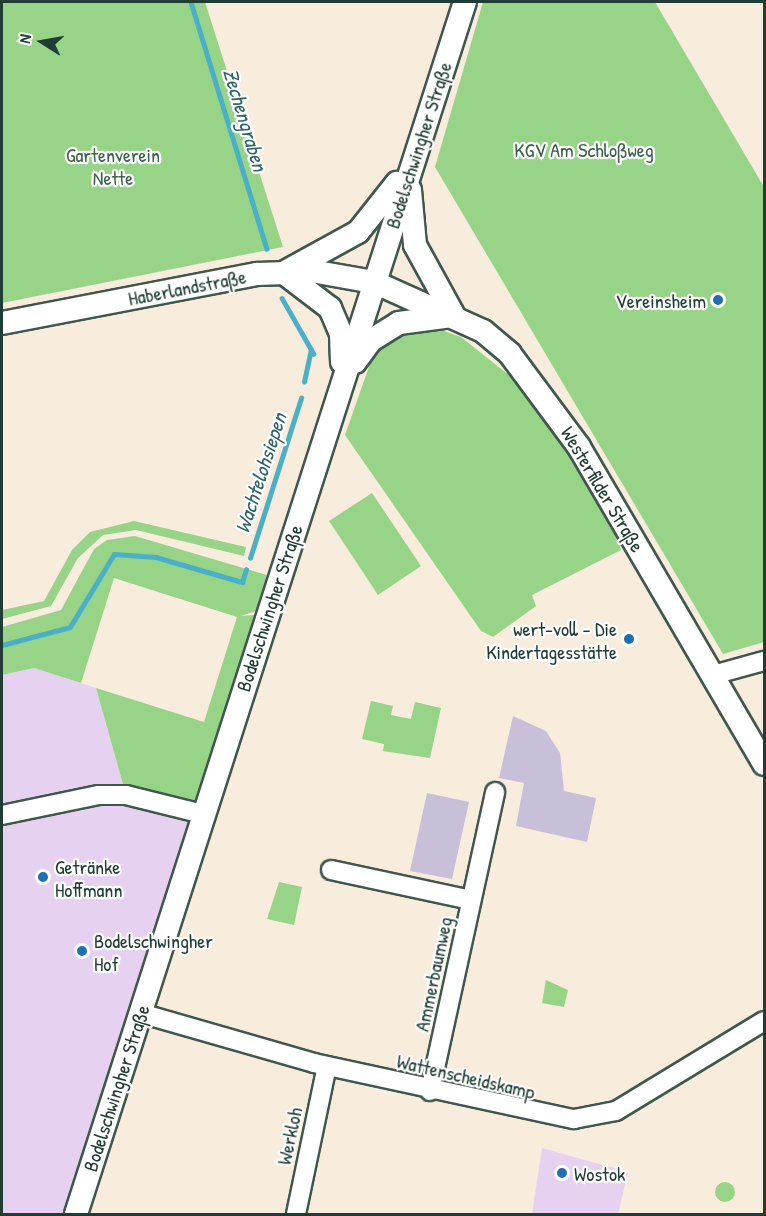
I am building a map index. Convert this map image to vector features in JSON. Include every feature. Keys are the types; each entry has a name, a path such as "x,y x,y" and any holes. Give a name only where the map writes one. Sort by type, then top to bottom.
{"street":[{"name":"Bodelschwingher Straße","path":"76,1215 411,162 465,2"},
{"path":"342,382 341,334 330,308 284,273 358,232 411,162"},
{"path":"342,382 383,330 409,320 454,316 415,245 408,216 411,162"},
{"name":"Haberlandstraße","path":"2,323 284,273 374,282"},
{"name":"Westerfilder Straße","path":"374,282 454,316 510,354 553,408 765,764"},
{"path":"713,675 765,661"},
{"name":"Ammerbaumweg","path":"430,1091 495,792"},
{"path":"2,815 99,795 126,795 203,814"},
{"name":"Ammerbaumweg","path":"331,870 471,900"},
{"name":"Wattenscheidskamp","path":"140,1012 327,1066 547,1117 596,1117 616,1111 765,1021"},
{"name":"Werkloh","path":"296,1215 327,1066"}],"shaded area":[{"path":"34,668 96,688 126,795 203,814 76,1214 2,1214 2,675"},
{"path":"513,716 546,731 560,753 564,791 596,798 587,842 516,826 524,783 499,778"},
{"path":"427,793 469,802 452,879 410,871"},
{"path":"542,1148 628,1172 618,1214 532,1214"}],"green space":[{"name":"Gartenverein Nette","path":"2,2 205,2 283,247 2,303"},
{"name":"KGV Am Schloßweg","path":"483,2 655,2 764,187 764,642 723,654 435,167"},
{"path":"427,325 461,337 515,380 552,427 616,531 621,550 532,595 536,606 493,637 481,631 345,435 371,361 392,336"},
{"path":"372,493 421,566 378,595 329,521"},
{"path":"134,521 246,547 244,556 136,530 103,535 78,558 51,606 2,619 2,610 44,601 72,550 90,532"},
{"path":"135,536 267,575 256,611 241,616 266,614 203,813 126,795 96,688 204,722 237,617 114,578 81,683 34,668 2,675 2,627 61,610 94,549 107,540"},
{"path":"371,701 393,706 391,715 411,719 415,702 441,708 430,758 383,751 384,744 362,739"},
{"path":"279,882 302,887 294,925 267,919"},
{"path":"546,980 568,990 564,1007 542,1003"},
{"path":"721,1182 729,1182 735,1188 735,1196 729,1202 721,1202 715,1196 715,1188"}],"waterway":[{"name":"Zechengraben","path":"191,2 267,249"},
{"name":"Wachtelohsiepen","path":"282,298 314,354"},
{"name":"Wachtelohsiepen","path":"304,382 311,350"},
{"name":"Wachtelohsiepen","path":"250,558 301,398"},
{"name":"Wachtelohsiepen","path":"2,645 70,627 114,554 156,557 242,582 246,570"}],"place":[{"name":"Vereinsheim","path":"718,300"},
{"name":"wert-voll - Die Kindertagesstätte","path":"629,639"},
{"name":"Getränke Hoffmann","path":"43,877"},
{"name":"Bodelschwingher Hof","path":"82,951"},
{"name":"Wostok","path":"562,1173"}]}
